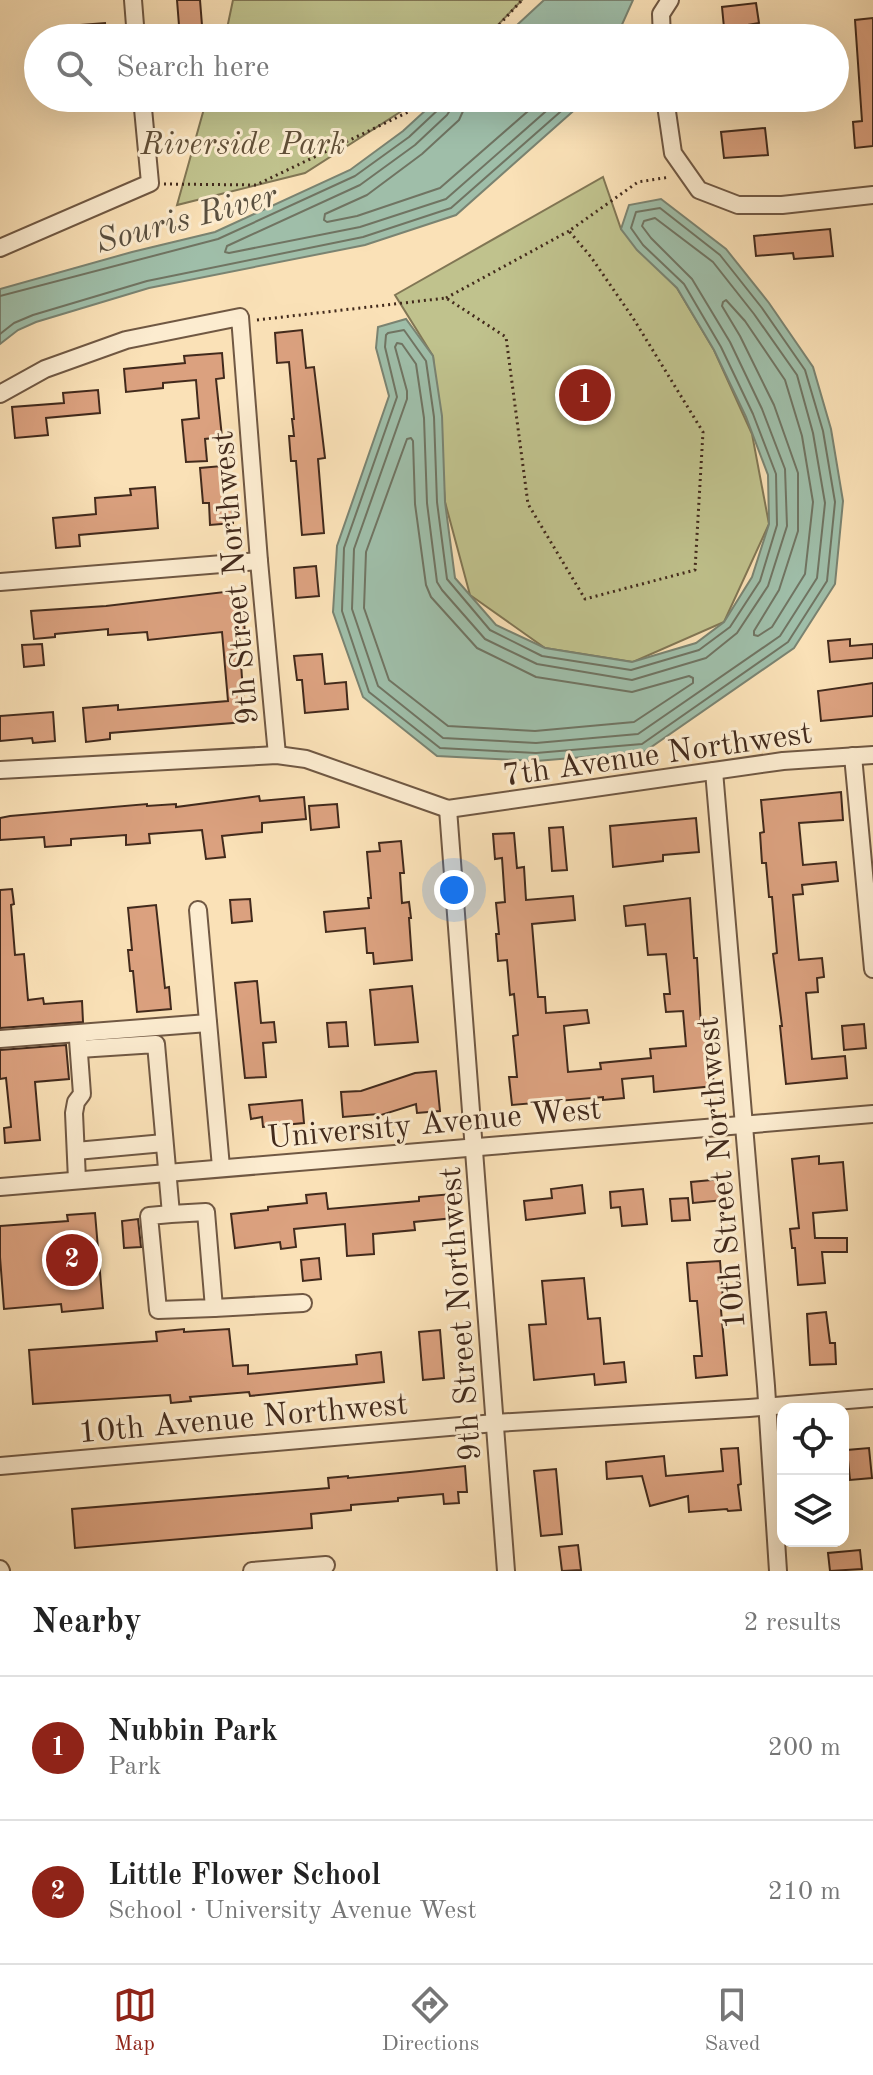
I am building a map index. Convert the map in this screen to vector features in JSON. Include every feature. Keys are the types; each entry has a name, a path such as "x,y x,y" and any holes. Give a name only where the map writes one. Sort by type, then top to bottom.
{"street":[{"path":"133,0 135,24"},
{"path":"661,24 661,14 670,0"},
{"path":"0,248 150,183 143,112"},
{"path":"667,112 673,153 699,190 738,205 782,205 873,195"},
{"path":"0,394 45,369 126,340 248,319"},
{"name":"9th Street Northwest","path":"248,319 259,561 277,755 306,759 448,809 506,1571"},
{"path":"0,582 259,561"},
{"path":"0,770 277,755"},
{"name":"7th Avenue Northwest","path":"448,809 783,761 873,755"},
{"path":"853,756 873,969"},
{"name":"10th Street Northwest","path":"714,771 778,1571"},
{"path":"198,910 221,1167"},
{"path":"79,1041 208,1023"},
{"path":"0,1039 156,1044 171,1214"},
{"path":"77,1180 74,1113 76,1102 82,1094 79,1041"},
{"name":"University Avenue West","path":"0,1187 873,1114"},
{"path":"76,1151 164,1143"},
{"path":"121,1147 123,1176"},
{"path":"214,1308 206,1212 149,1216 158,1310 214,1308 303,1303"},
{"name":"10th Avenue Northwest","path":"0,1466 495,1423 873,1398"},
{"path":"252,1571 326,1565"}],"path":[{"path":"500,24 522,0"},
{"path":"150,183 256,185 408,112"},
{"path":"248,319 446,298 569,231 638,182 688,175"},
{"path":"446,298 506,337 528,504 585,599 695,570 703,432 633,318 569,231"}],"green space":[{"name":"Riverside Park","path":"233,0 522,0 499,24 228,24"},
{"name":"Riverside Park","path":"203,112 400,112 305,173 177,205"},
{"path":"603,177 621,229 677,288 714,350 752,434 769,524 724,622 633,662 545,648 470,595 445,502 433,356 395,295"}],"water":[{"path":"544,0 633,0 622,24 518,24"},
{"path":"424,112 572,112 456,215 365,245 149,288 36,322 18,330 0,344 0,289 215,232 350,170"},
{"path":"661,199 726,249 769,303 813,367 831,429 843,501 835,584 794,648 644,752 536,761 437,756 363,697 333,612 337,546 389,396 376,348 378,327 406,319 433,356 442,416 445,502 455,578 496,625 545,648 632,662 696,643 724,622 752,577 769,524 768,475 746,417 714,350 677,288 637,250 621,229 629,205"}],"building":[{"path":"177,0 200,0 202,24 179,24"},
{"path":"756,3 759,23 724,24 722,7"},
{"path":"873,18 873,146 855,148 853,122 862,121 855,20"},
{"path":"765,128 768,155 724,158 721,132"},
{"path":"830,229 833,256 794,259 793,253 756,256 754,236"},
{"path":"302,330 306,368 314,367 325,458 318,459 324,533 302,535 296,461 291,461 289,436 294,436 294,419 289,362 277,363 275,333"},
{"path":"222,353 224,378 216,379 222,437 205,439 207,461 186,462 182,420 199,418 196,380 163,383 163,388 126,392 124,369 185,363 184,356"},
{"path":"98,390 100,413 46,418 48,435 15,438 12,407 64,403 63,393"},
{"path":"222,466 225,498 231,497 233,523 210,525 209,503 203,503 200,468"},
{"path":"155,487 158,528 79,535 80,546 56,548 53,518 96,514 95,498 131,495 130,489"},
{"path":"316,566 319,596 296,598 294,568"},
{"path":"241,590 245,633 239,634 245,722 110,733 110,739 86,742 83,708 118,705 118,710 228,701 222,632 148,640 147,632 108,635 108,629 34,639 31,611 106,606"},
{"path":"850,639 850,646 873,644 873,658 830,662 828,641"},
{"path":"42,644 44,665 24,667 22,645"},
{"path":"322,654 325,684 346,682 348,709 305,713 302,680 297,680 294,656"},
{"path":"873,683 873,716 821,721 818,691"},
{"path":"53,712 55,741 33,743 32,738 0,741 0,716"},
{"path":"841,792 843,820 799,823 803,865 836,862 838,881 802,885 803,894 793,895 799,960 822,958 824,977 817,978 818,992 806,993 812,1059 845,1056 847,1078 786,1084 773,954 777,953 772,897 769,897 766,863 762,863 760,833 764,832 761,800"},
{"path":"259,796 260,801 304,797 306,819 262,823 262,832 222,836 225,857 206,859 202,830 149,834 150,843 126,845 126,835 71,839 71,845 45,847 44,837 0,840 0,818 10,816 147,804 176,804 176,807"},
{"path":"337,804 339,827 311,830 309,806"},
{"path":"696,818 699,852 663,855 663,861 613,867 610,826"},
{"path":"563,827 567,870 552,871 549,828"},
{"path":"514,833 517,868 524,867 526,900 573,896 575,920 532,924 538,997 545,997 546,1013 587,1010 589,1023 564,1026 568,1072 601,1069 600,1063 651,1058 650,1049 686,1046 683,1011 666,1012 664,994 670,994 666,954 648,955 645,924 626,926 624,906 690,898 701,1026 704,1026 706,1044 710,1044 714,1086 654,1092 653,1076 622,1079 624,1098 512,1105 509,1077 517,1077 513,1036 518,1035 507,960 498,961 496,903 505,902 502,858 495,859 493,834"},
{"path":"401,841 404,873 400,873 402,903 409,902 412,960 374,964 373,953 367,953 365,928 326,932 324,912 369,908 367,852 380,851 379,843"},
{"path":"12,889 15,955 24,954 28,1000 43,998 44,1004 82,1001 83,1022 0,1028 0,890"},
{"path":"250,899 252,921 232,923 230,900"},
{"path":"156,905 165,988 169,987 171,1009 137,1012 128,950 132,950 128,908"},
{"path":"257,981 261,1023 274,1022 276,1042 263,1043 266,1077 245,1078 235,983"},
{"path":"412,986 418,1042 375,1045 370,990"},
{"path":"346,1022 348,1046 329,1047 327,1023"},
{"path":"864,1024 866,1048 844,1050 842,1026"},
{"path":"66,1045 69,1079 35,1082 40,1140 5,1143 4,1128 11,1127 6,1078 0,1079 0,1050"},
{"path":"436,1071 440,1111 417,1113 416,1104 378,1116 343,1117 341,1092 361,1091 415,1073"},
{"path":"302,1100 304,1123 263,1127 262,1117 251,1119 249,1105"},
{"path":"819,1156 819,1164 843,1162 847,1210 813,1213 815,1238 847,1238 847,1252 822,1252 825,1283 798,1285 790,1229 799,1228 792,1159"},
{"path":"722,1179 724,1200 693,1203 691,1182"},
{"path":"582,1185 585,1213 526,1220 524,1201 552,1198 551,1189"},
{"path":"643,1189 647,1224 622,1226 620,1207 611,1208 610,1192"},
{"path":"326,1193 328,1209 419,1201 419,1197 452,1194 454,1218 414,1222 415,1230 373,1234 374,1254 347,1256 345,1224 294,1229 296,1247 281,1249 280,1242 235,1248 231,1214 307,1203 306,1195"},
{"path":"688,1198 690,1220 672,1221 670,1199"},
{"path":"95,1213 103,1308 62,1312 61,1304 4,1309 0,1226 68,1221 67,1215"},
{"path":"138,1219 141,1247 124,1248 122,1221"},
{"path":"319,1258 321,1279 303,1281 301,1260"},
{"path":"720,1261 727,1375 696,1378 694,1356 702,1356 697,1301 690,1301 687,1263"},
{"path":"584,1278 588,1319 600,1318 604,1364 624,1362 626,1382 595,1385 594,1374 534,1380 529,1325 546,1324 542,1281"},
{"path":"826,1312 830,1343 835,1343 836,1364 810,1365 807,1314"},
{"path":"184,1329 184,1332 229,1329 233,1366 248,1365 248,1374 357,1364 356,1355 381,1352 384,1382 250,1396 249,1392 190,1397 191,1401 171,1403 170,1395 33,1404 29,1350 157,1341 156,1332"},
{"path":"440,1330 444,1378 423,1380 419,1332"},
{"path":"738,1448 741,1510 689,1512 688,1496 650,1506 642,1476 607,1479 606,1462 664,1456 666,1476 723,1471 721,1449"},
{"path":"869,1448 872,1478 850,1480 849,1450"},
{"path":"465,1466 467,1492 458,1492 459,1503 444,1504 443,1494 398,1498 398,1501 351,1505 351,1510 311,1514 312,1528 75,1548 72,1509 329,1488 328,1478"},
{"path":"556,1469 562,1534 541,1536 534,1471"},
{"path":"578,1545 581,1570 562,1571 559,1547"},
{"path":"860,1550 862,1569 830,1571 828,1553"}],"place":[{"name":"Nubbin Park","path":"585,395"},
{"name":"Little Flower School","path":"72,1260"}],"water label":[{"name":"Souris River","path":"186,217"}]}
